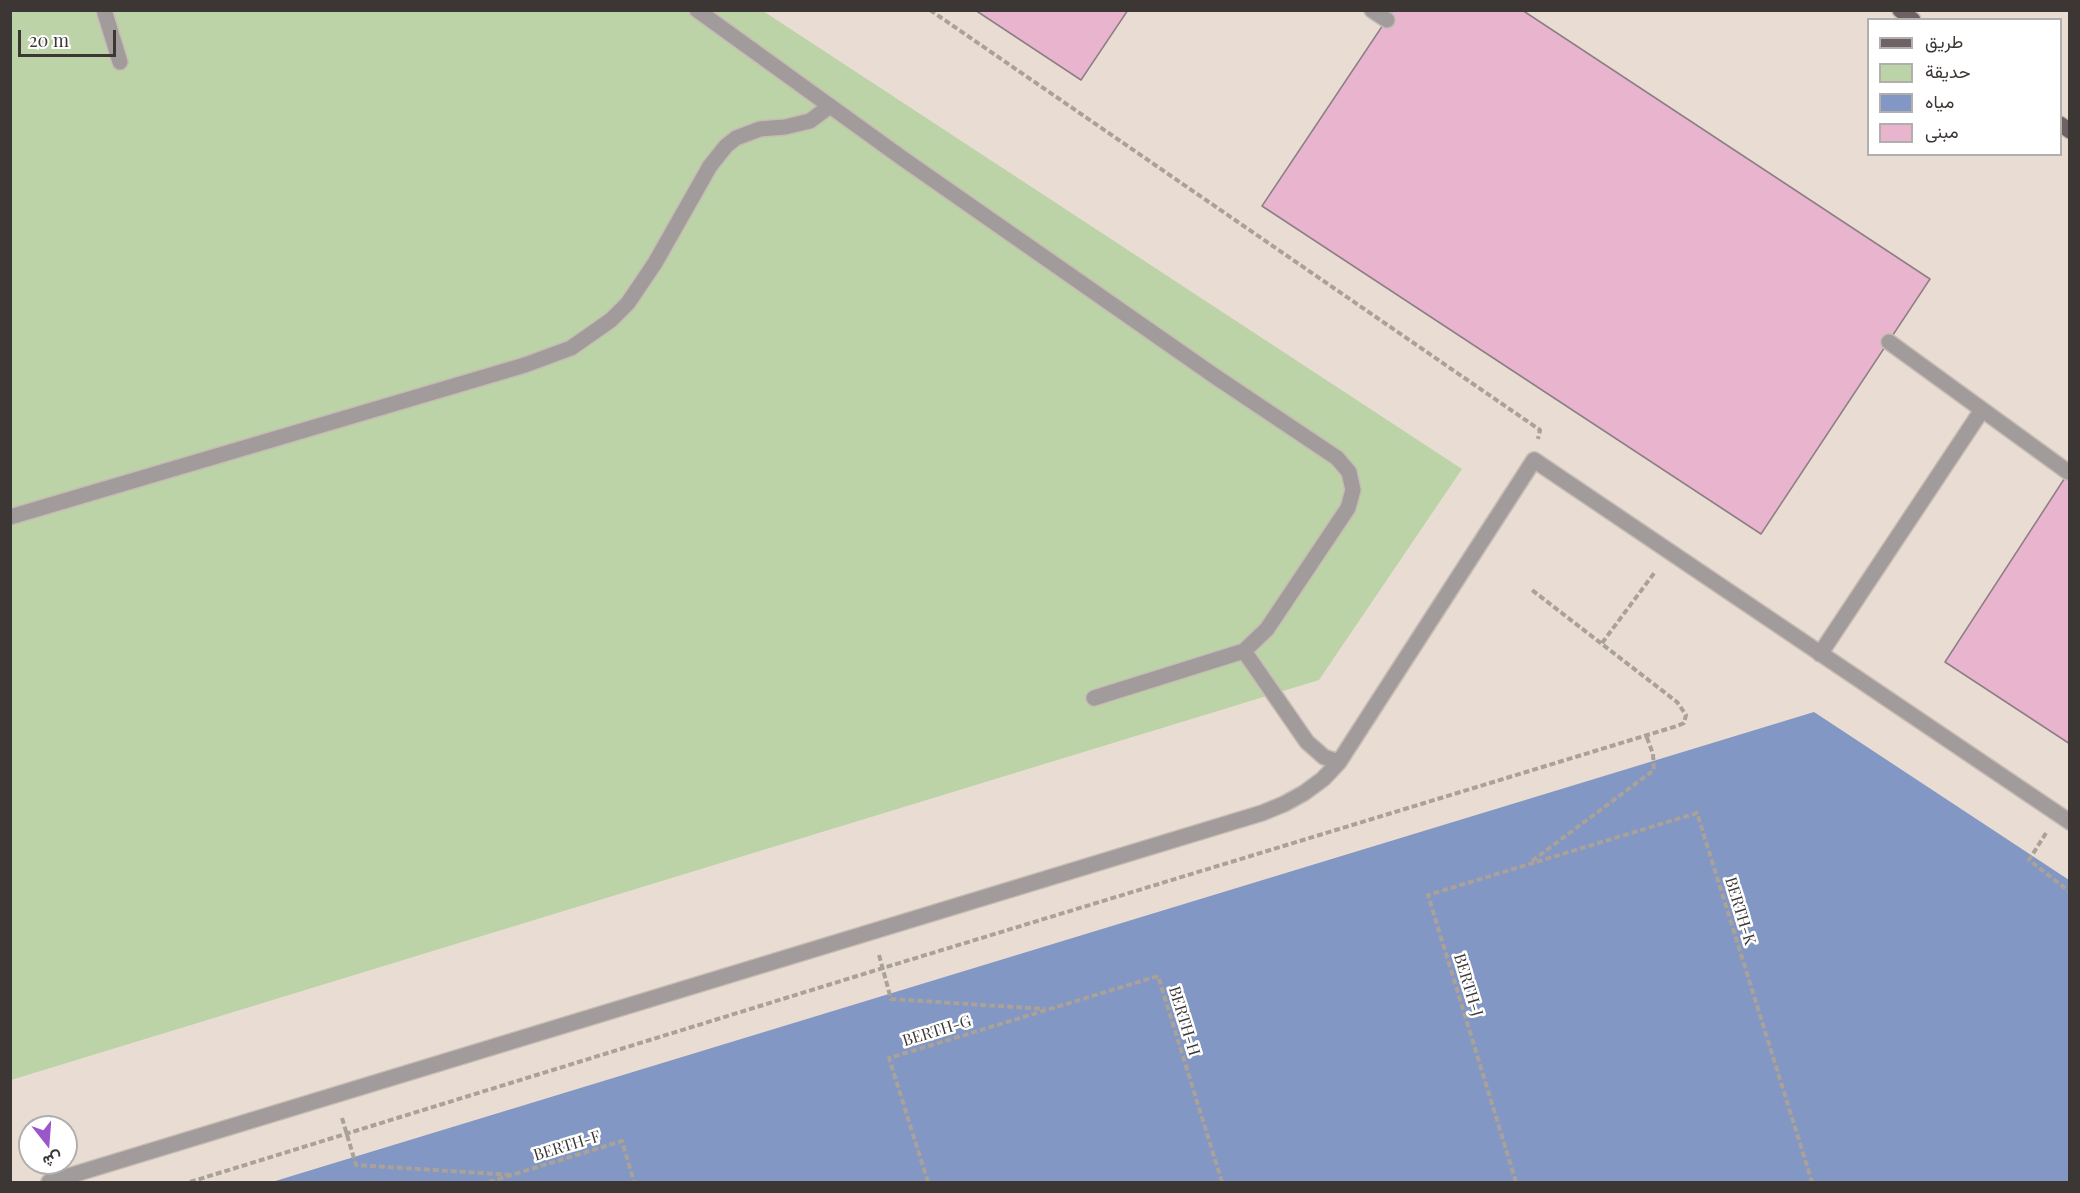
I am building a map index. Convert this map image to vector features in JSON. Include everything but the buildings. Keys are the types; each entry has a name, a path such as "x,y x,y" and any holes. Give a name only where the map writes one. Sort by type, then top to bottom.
{"street":[{"path":"105,10 120,62"},
{"path":"697,10 1216,377 1344,464 1353,480 1352,499 1348,508 1267,629 1244,651 1094,698"},
{"path":"1372,10 1387,20"},
{"path":"10,517 548,358 571,348 611,320 628,303 655,263 710,166 726,146 736,138 760,129 785,127 810,121 830,106"},
{"path":"1889,342 2068,472"},
{"path":"1820,654 1982,410"},
{"path":"49,1182 1262,813 1284,804 1323,779 1339,762 1534,460 2064,818"},
{"path":"1244,651 1307,742 1324,757 1339,762"}],"path":[{"path":"930,10 1540,430 1534,460"},
{"path":"1602,643 1670,552"},
{"path":"190,1182 1684,723 1686,715 1683,708 1532,590"},
{"path":"1529,863 1654,770 1653,754 1646,735"},
{"name":"BERTH-K","path":"1529,863 1696,813 1812,1182"},
{"path":"2064,818 2029,860 2070,892"},
{"name":"BERTH-J","path":"1516,1182 1428,895 1529,863"},
{"path":"873,931 891,999 1048,1010"},
{"name":"BERTH-H","path":"1048,1010 1158,976 1222,1182"},
{"name":"BERTH-G","path":"928,1182 889,1058 1048,1010"},
{"path":"336,1095 356,1165 512,1175"},
{"name":"BERTH-F","path":"512,1175 622,1141 634,1182"},
{"path":"489,1182 512,1175"}],"green space":[{"path":"11,11 763,11 1462,469 1319,680 11,1080"}],"water":[{"path":"1814,712 2069,880 2069,1182 272,1182"}]}
